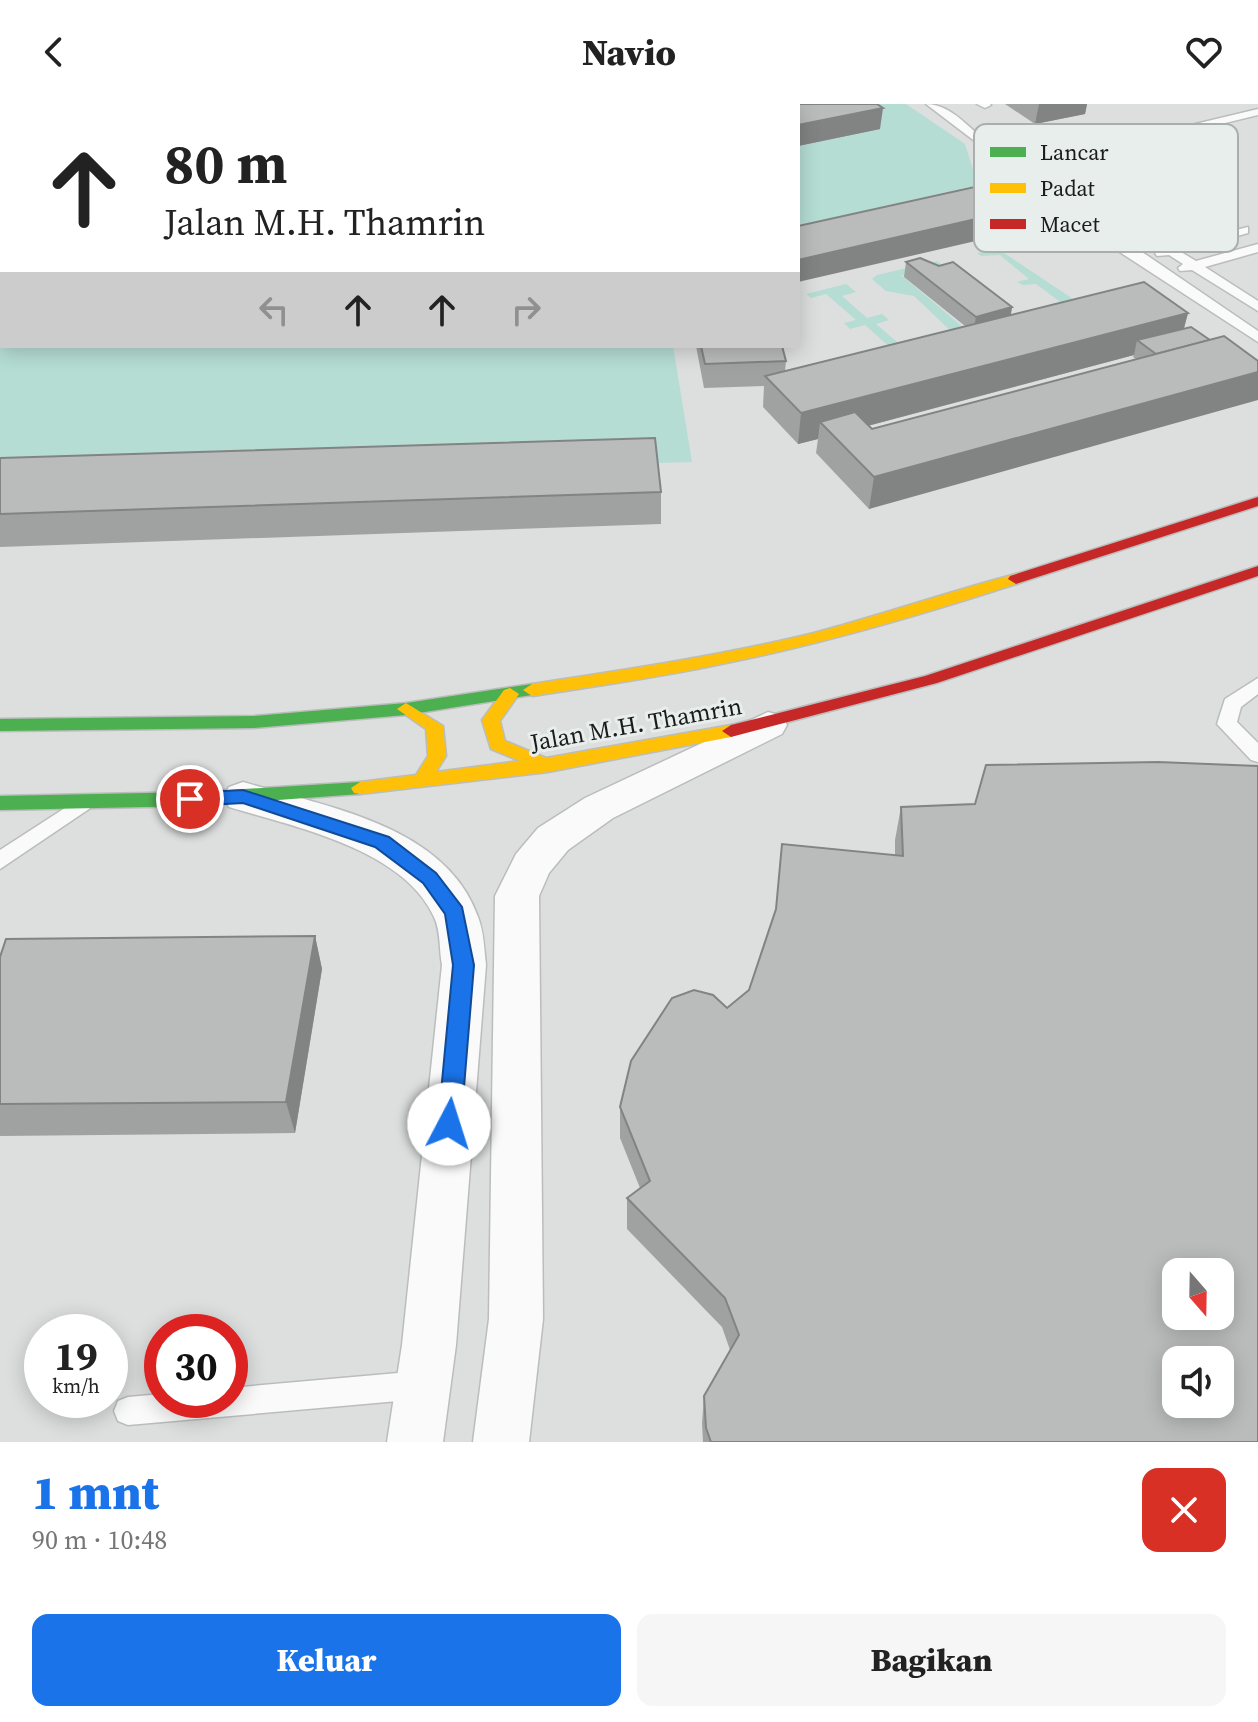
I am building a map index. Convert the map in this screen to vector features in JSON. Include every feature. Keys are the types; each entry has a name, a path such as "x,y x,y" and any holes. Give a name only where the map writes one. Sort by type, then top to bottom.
{"main road":[{"name":"Jalan M.H. Thamrin","path":"0,725 254,722 406,709 685,666 788,644 945,602 1258,501"},
{"name":"Jalan M.H. Thamrin","path":"0,803 82,804 243,797 420,782 548,766 772,723 986,662 1258,571"},
{"path":"510,694 491,720 497,745 548,766"},
{"path":"406,709 434,726 437,756 420,782"}],"street":[{"path":"501,1442 516,1319 517,896 531,865 553,839 599,808 772,723"},
{"path":"243,797 382,842 430,878 455,913 464,965 425,1385 415,1442"}],"lane":[{"path":"932,104 974,135"},
{"path":"1206,124 1258,112"},
{"path":"1238,231 1243,230"},
{"path":"1164,274 1258,248"},
{"path":"1132,252 1258,338"},
{"path":"1143,259 1167,252"},
{"path":"1172,252 1258,307"},
{"path":"1258,684 1232,704 1227,724 1258,755"},
{"path":"0,861 82,804"},
{"path":"128,1411 425,1385"}],"green space":[{"path":"800,104 906,104 965,144 974,172 974,186 800,226"},
{"path":"1002,252 1082,305 1063,304 1036,284 1017,282 1029,279 1000,255 981,256 977,253"},
{"path":"937,261 953,272 900,274 971,334 953,333 914,296 886,291 872,279 877,275"},
{"path":"846,284 856,292 842,296 867,318 882,314 889,320 876,324 903,347 892,349 865,325 850,329 844,323 856,320 826,294 811,298 806,294"},
{"path":"0,348 673,348 692,462 0,481"}],"building":[{"path":"800,104 877,104 883,108 800,125"},
{"path":"974,187 974,219 800,260 800,226"},
{"path":"920,258 939,266 953,262 1012,307 976,317 906,262"},
{"path":"1144,282 1188,313 801,413 765,376"},
{"path":"1191,327 1210,340 1156,354 1137,340"},
{"path":"1224,336 1258,361 1258,372 874,477 820,422 855,412 872,429"},
{"path":"701,348 783,348 786,361 705,364"},
{"path":"655,438 661,492 0,514 0,458"},
{"path":"1158,762 1258,766 1258,1442 711,1442 706,1428 704,1396 739,1335 725,1298 627,1198 650,1181 620,1107 631,1061 672,998 694,990 713,995 727,1008 749,990 776,909 782,844 903,856 901,807 975,804 986,765"},
{"path":"315,936 286,1102 0,1104 0,957 6,939"}],"traffic: fast":[{"path":"0,725 254,722 406,709 532,690"},
{"path":"0,803 194,799 360,788"}],"traffic: slow":[{"path":"532,690 768,649 893,617 1016,579"},
{"path":"510,694 491,720 497,745 548,766"},
{"path":"406,709 434,726 437,756 420,782"},
{"path":"360,788 580,760 731,731"}],"traffic: jam":[{"path":"1016,579 1258,501"},
{"path":"731,731 931,679 1258,571"}],"route":[{"path":"190,799 243,797 382,842 430,878 455,913 464,965 449,1124"}]}
